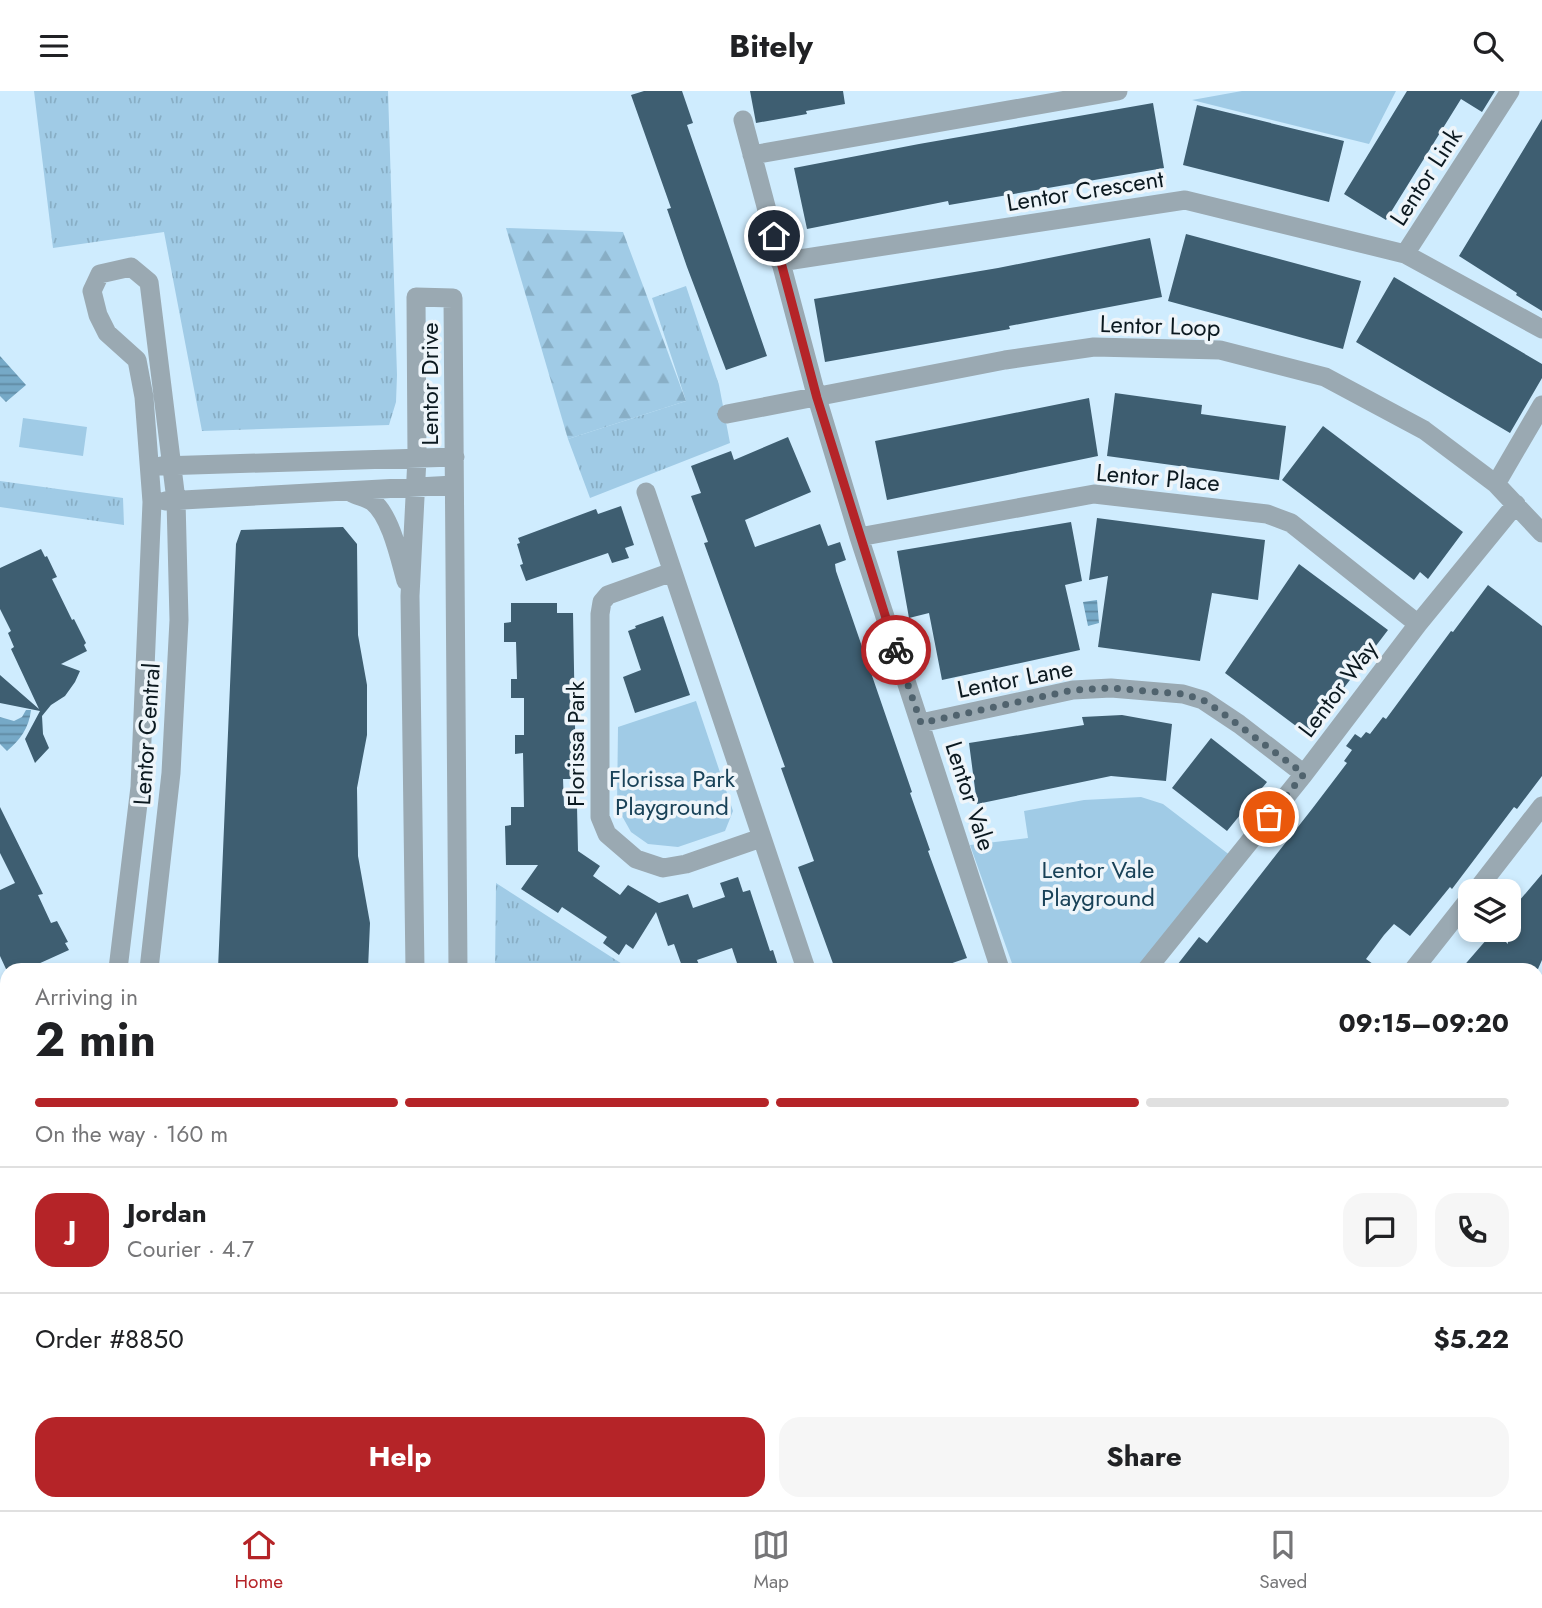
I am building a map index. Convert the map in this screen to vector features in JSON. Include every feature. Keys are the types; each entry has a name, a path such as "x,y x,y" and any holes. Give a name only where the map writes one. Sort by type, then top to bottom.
{"street":[{"path":"752,155 1118,91"},
{"name":"Lentor Link","path":"1405,254 1510,91"},
{"name":"Lentor Vale","path":"743,120 817,398 859,537 998,963"},
{"name":"Lentor Crescent","path":"780,262 1185,201 1405,254 1542,329"},
{"name":"Lentor Central","path":"119,963 140,787 152,502 144,397 137,360 107,333 98,315 92,291 100,274 131,267 149,282 176,500 179,620 171,773 150,963"},
{"name":"Lentor Drive","path":"415,963 410,596 417,459 416,297 453,298 458,963"},
{"name":"Lentor Loop","path":"727,414 1005,360 1094,347 1220,350 1325,377 1424,429 1496,484 1542,533"},
{"path":"1496,484 1542,405"},
{"path":"150,466 455,457"},
{"path":"152,502 454,485"},
{"path":"347,491 374,502 384,518 393,534 410,596"},
{"path":"646,492 804,963"},
{"name":"Lentor Place","path":"859,537 1094,494 1267,513 1291,523 1418,624"},
{"name":"Lentor Way","path":"1152,963 1304,774 1418,624 1516,504"},
{"name":"Florissa Park","path":"672,572 608,595 602,602 600,817 607,834 636,859 663,868 686,864 761,838"},
{"name":"Lentor Lane","path":"921,723 1073,690 1111,688 1183,694 1203,700 1304,774"},
{"path":"1485,879 1542,806"},
{"path":"1419,963 1458,913"}],"green space":[{"path":"34,91 388,91 397,375 396,402 389,425 202,431 164,232 53,248"},
{"path":"1242,91 1396,91 1369,144 1192,100"},
{"path":"506,228 623,232 686,401 568,439"},
{"path":"686,286 719,385 730,443 590,498 568,439 686,401 652,298"},
{"path":"23,418 87,427 83,456 19,447"},
{"path":"0,481 123,498 124,525 0,507"},
{"name":"Florissa Park Playground","path":"696,701 733,811 725,831 678,847 648,844 631,832 617,807 618,727"},
{"name":"Lentor Vale Playground","path":"1141,797 1163,804 1231,856 1141,963 1012,963 970,845 1028,838 1024,811 1084,800"},
{"path":"496,883 621,963 495,963"}],"shaded area":[{"path":"0,356 26,385 6,402 0,396"},
{"path":"1097,600 1099,623 1088,626 1083,602"},
{"path":"26,710 31,710 26,728 7,751 0,744 0,717 14,721 22,717"}],"building":[{"path":"644,91 682,91 693,123 687,125 767,356 726,370 687,267 667,209 671,208 631,95"},
{"path":"750,91 843,91 845,104 756,123"},
{"path":"1407,91 1495,91 1482,112 1461,99 1386,220 1344,194"},
{"path":"1153,103 1164,168 949,205 948,201 807,229 794,168"},
{"path":"1197,105 1344,141 1329,202 1183,165"},
{"path":"1542,119 1542,311 1459,256"},
{"path":"1186,234 1361,281 1343,349 1168,301"},
{"path":"1150,238 1162,297 1009,326 1010,329 825,362 814,299 998,268"},
{"path":"1394,277 1542,364 1542,378 1510,433 1356,342"},
{"path":"1115,393 1202,405 1201,414 1286,426 1279,480 1107,456"},
{"path":"1089,398 1098,456 887,500 875,441"},
{"path":"1323,426 1463,532 1428,579 1420,572 1414,580 1282,480"},
{"path":"788,437 811,492 745,520 755,547 820,524 828,546 840,542 846,560 835,564 836,571 912,792 910,793 930,850 928,851 967,958 952,963 833,963 798,867 814,861 781,768 785,767 704,543 708,542 691,496 701,493 691,466 731,451 734,460"},
{"path":"621,506 634,545 625,548 629,558 612,563 608,553 526,581 520,565 523,564 517,544 520,543 518,538 596,509 598,514"},
{"path":"1097,518 1265,540 1258,600 1212,593 1200,661 1098,647 1108,576 1089,580"},
{"path":"1071,522 1082,581 1065,585 1080,650 942,680 929,613 909,618 897,551"},
{"path":"343,527 357,544 358,635 367,685 367,735 357,788 358,856 370,923 368,963 218,963 236,544 241,530"},
{"path":"41,549 57,577 52,579 86,643 84,645 87,651 61,664 80,671 65,696 51,705 42,716 43,734 49,748 35,763 25,739 40,711 0,703 0,675 39,709 11,649 14,647 8,633 11,631 0,609 0,568"},
{"path":"1299,564 1388,630 1308,735 1225,673"},
{"path":"1488,585 1542,626 1542,776 1517,809 1514,807 1452,889 1450,887 1410,936 1394,924 1366,959 1372,963 1179,963 1199,937 1207,943 1347,763 1344,761 1352,750 1346,746 1355,734 1361,738 1366,732 1370,734 1383,717 1386,719 1451,631 1453,632"},
{"path":"511,603 557,603 557,613 573,613 576,779 563,779 564,806 577,806 578,851 600,866 593,876 620,895 628,885 659,903 688,894 693,908 725,897 720,883 738,877 743,892 750,890 770,951 773,950 777,963 737,963 732,948 697,960 698,963 681,963 674,944 668,946 656,912 633,949 626,944 619,955 603,943 607,937 562,907 558,913 521,889 538,865 506,865 505,826 511,825 511,807 524,807 523,753 515,754 515,735 524,735 524,698 511,698 511,679 517,679 516,642 504,642 504,623 511,622"},
{"path":"663,616 690,695 635,713 623,677 641,670 628,631"},
{"path":"1122,715 1172,724 1166,781 1111,776 977,804 969,743 1084,725 1082,717"},
{"path":"1211,738 1267,782 1227,831 1172,788"},
{"path":"0,807 43,894 38,895 51,923 57,921 68,942 65,943 69,950 40,963 3,963 0,956 0,890 15,883 0,853"},
{"path":"1542,874 1541,963 1466,963 1484,942 1521,942 1521,899"}],"way so far":[{"path":"896,650 921,723 1073,690 1111,688 1183,694 1203,700 1304,774 1269,817"}],"route":[{"path":"774,236 817,398 896,650"}]}
